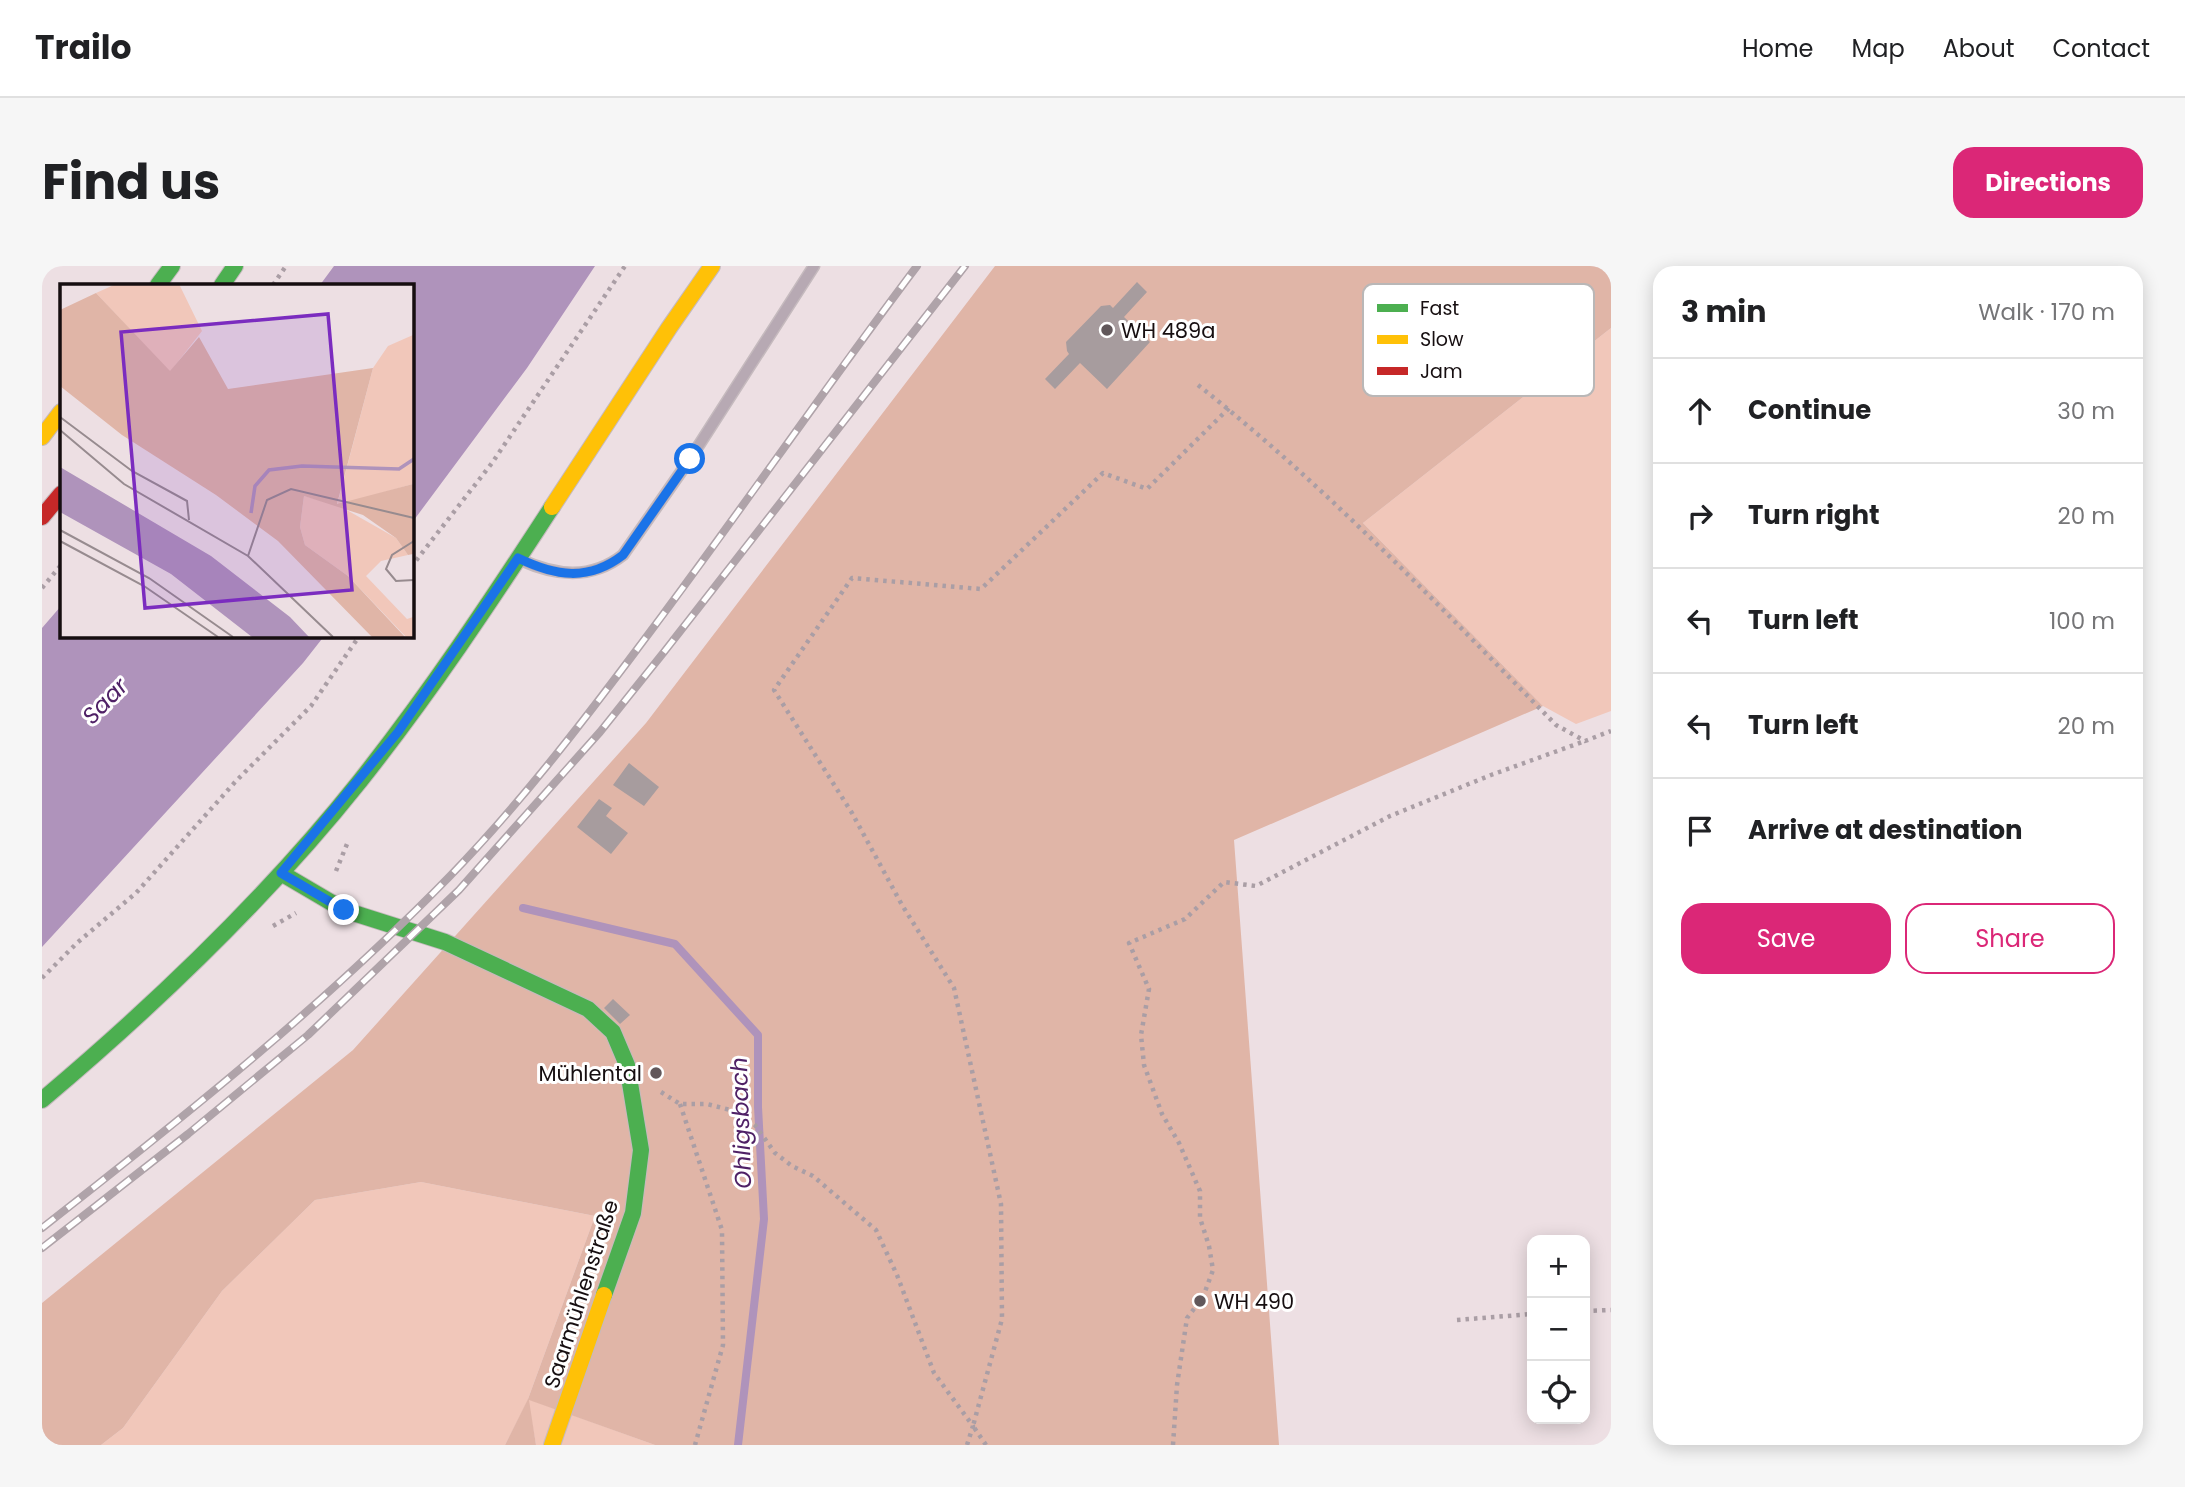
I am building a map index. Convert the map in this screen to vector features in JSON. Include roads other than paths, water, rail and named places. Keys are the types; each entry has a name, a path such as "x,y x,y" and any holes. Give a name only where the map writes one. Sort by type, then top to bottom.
{"main road":[{"path":"159,284 172,266"},
{"path":"223,284 235,266"},
{"path":"42,1100 172,987 215,945 281,873 398,732 518,558 712,266"},
{"path":"42,436 60,413"},
{"path":"42,517 60,495"},
{"name":"Saarmühlenstraße","path":"281,873 344,910 444,942 544,988 587,1009 613,1032 627,1065 641,1150 633,1213 552,1445"}],"lane":[{"path":"518,558 541,569 576,574 611,565 623,555 690,459 814,266"}],"water":[{"path":"334,266 595,266 527,368 413,521 413,284 321,284"},
{"name":"Saar","path":"60,607 60,637 323,637 303,663 42,947 42,628"}],"waterway":[{"name":"Ohligsbach","path":"523,908 675,944 758,1035 758,1107 764,1219 738,1445"}],"railway":[{"path":"42,1228 200,1102 303,1015 402,924 500,822 616,678 917,266"},
{"path":"42,1248 188,1134 308,1035 459,890 600,732 965,266"}],"place":[{"name":"WH 489a","path":"1107,330"},
{"name":"Mühlental","path":"656,1073"},
{"name":"WH 490","path":"1200,1301"}]}
